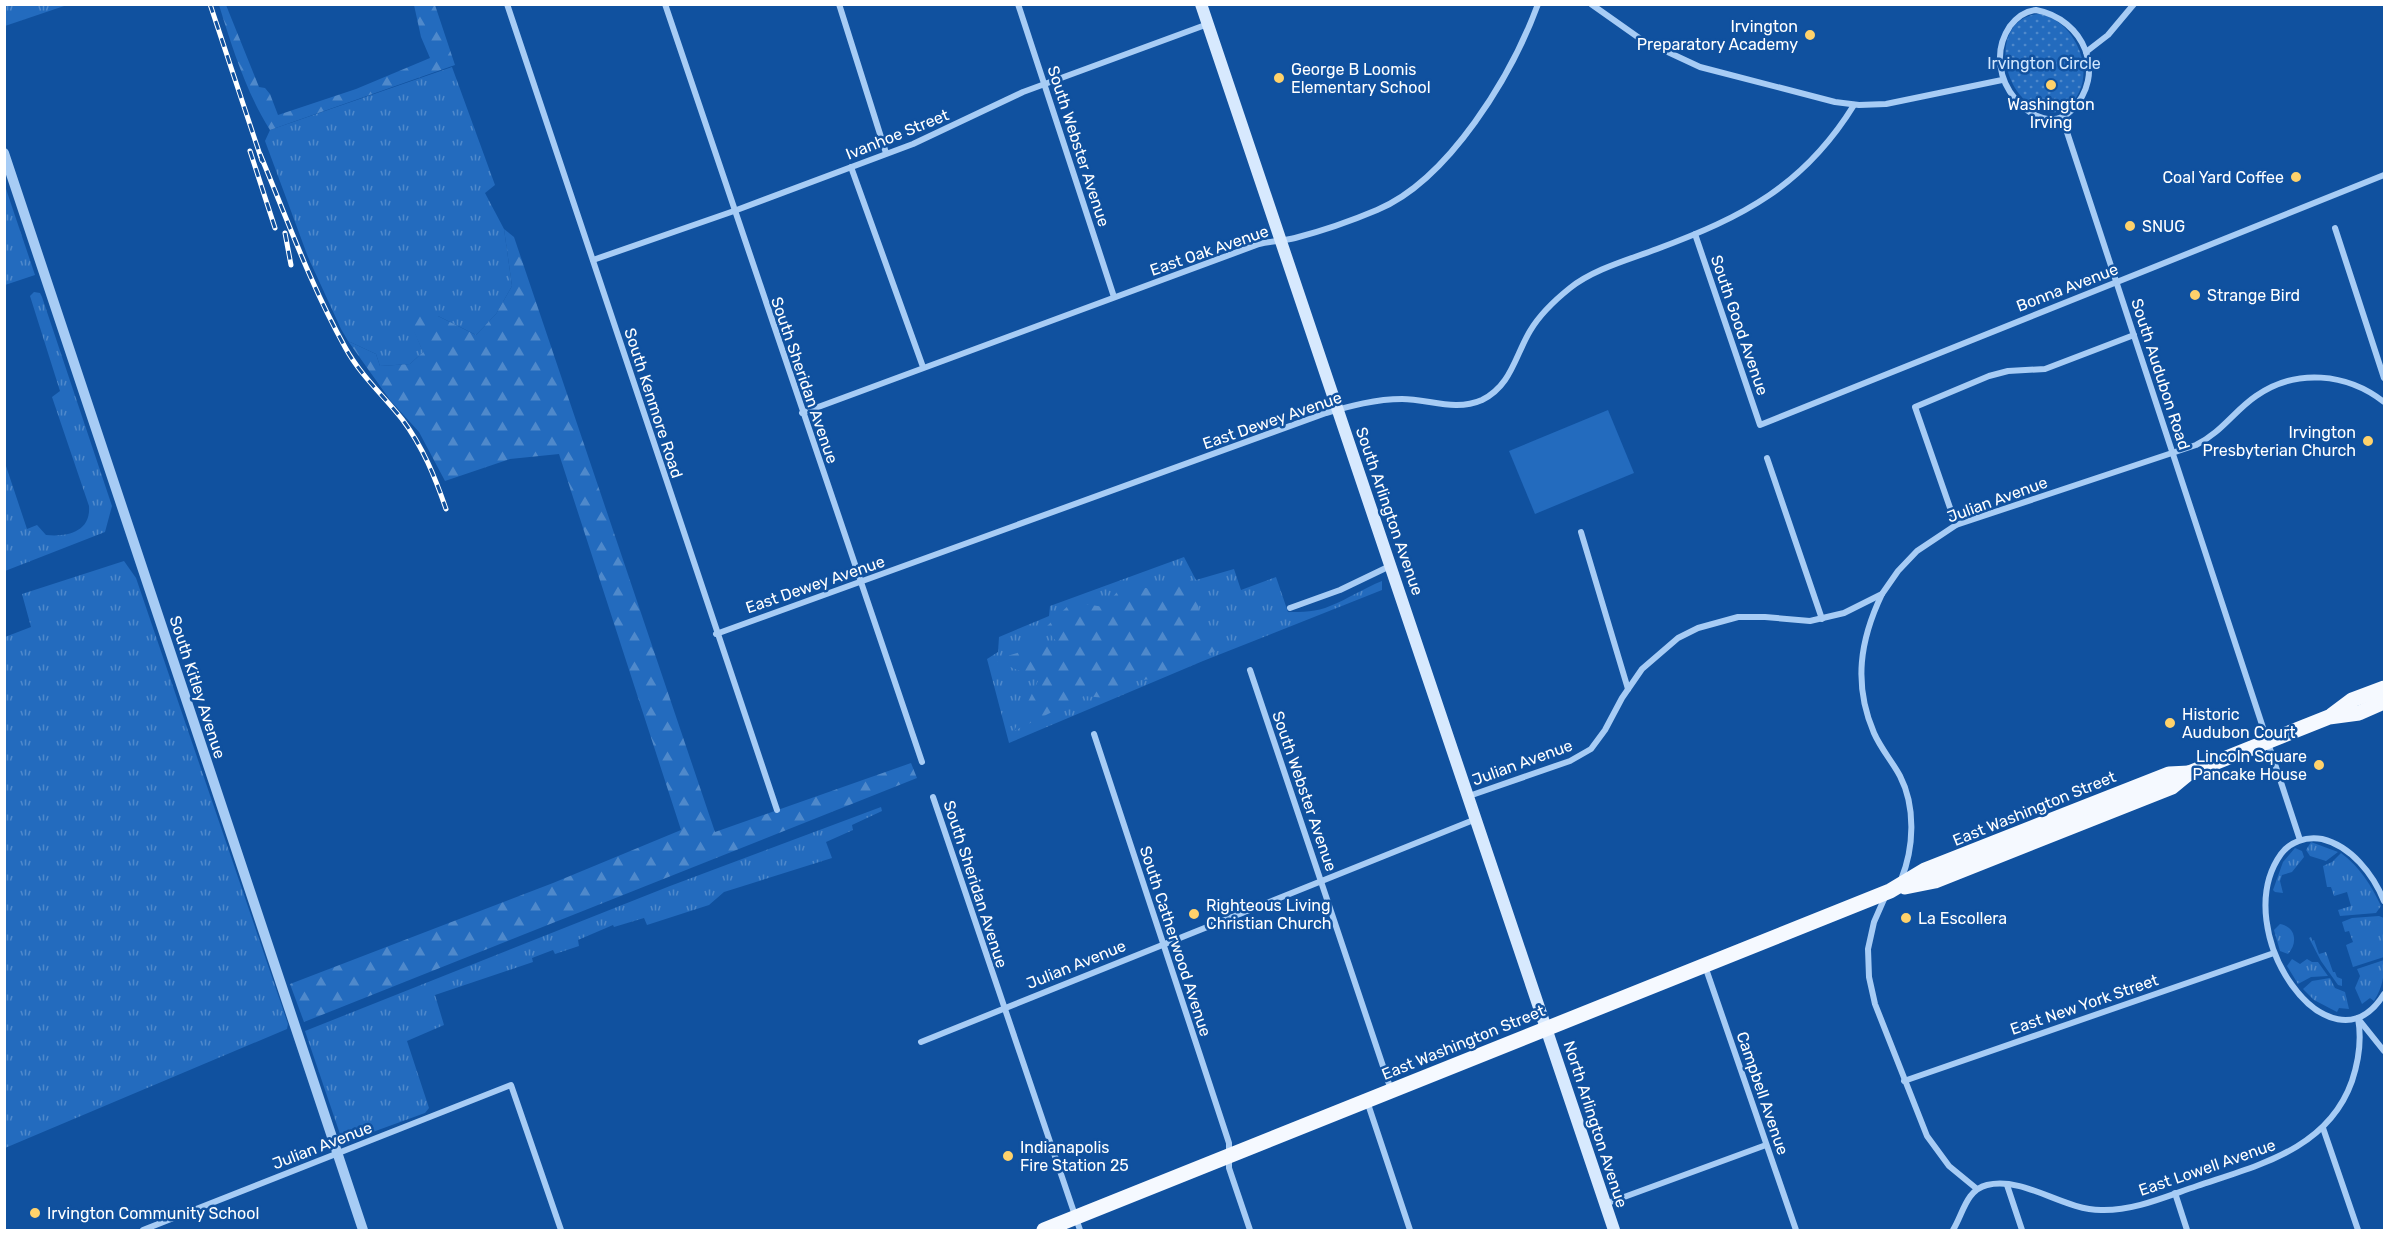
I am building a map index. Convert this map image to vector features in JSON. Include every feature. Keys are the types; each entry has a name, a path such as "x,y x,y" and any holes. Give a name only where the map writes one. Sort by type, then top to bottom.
{"main road":[{"name":"South Arlington Avenue","path":"1201,4 1547,1028"},
{"name":"East Washington Street","path":"2329,717 2352,700 2385,688"},
{"name":"East Washington Street","path":"1044,1230 1078,1224 1230,1156 1894,890 1925,870 2123,792 2169,774 2189,773 2329,717 2359,713 2385,702"},
{"name":"North Arlington Avenue","path":"1547,1028 1614,1230"}],"street":[{"name":"South Kenmore Road","path":"507,4 716,634 777,810"},
{"name":"South Sheridan Avenue","path":"665,4 922,762"},
{"name":"South Webster Avenue","path":"1018,4 1114,297"},
{"name":"East Oak Avenue","path":"802,413 1259,244 1293,239 1377,210 1401,197 1427,177 1449,154 1487,104 1518,49 1538,4"},
{"path":"1591,4 1650,44 1700,67 1835,102 1854,105 1891,103 2002,80"},
{"path":"2086,52 2108,35 2134,4"},
{"path":"840,5 886,153"},
{"path":"2026,8 2045,12 2066,22 2078,35 2086,52 2089,74 2083,94 2072,110 2062,117 2041,117 2028,111 2014,99 2002,80 1999,61 2004,38 2013,22 2026,8"},
{"name":"Ivanhoe Street","path":"592,260 734,211 938,134 1045,83 1208,24"},
{"name":"East Dewey Avenue","path":"716,634 1338,410 1376,401 1398,399 1452,406 1479,401 1498,389 1508,378 1534,325 1569,288 1597,272 1695,234 1744,212 1779,190 1816,156 1854,105"},
{"name":"South Audubon Road","path":"2062,117 2300,840"},
{"name":"South Kitley Avenue","path":"4,153 363,1230"},
{"path":"851,167 923,368"},
{"name":"Bonna Avenue","path":"1760,425 2385,175"},
{"path":"2335,228 2385,378"},
{"name":"South Good Avenue","path":"1695,234 1760,425"},
{"path":"1956,525 1915,407 1989,376 2008,371 2045,369 2134,335"},
{"name":"Julian Avenue","path":"1469,796 1570,761 1583,754 1601,736 1628,688 1642,669 1678,638 1707,625 1738,617 1756,616 1802,621 1844,613 1882,594 1898,571 1917,551 1956,525 2196,445 2212,436 2258,394 2293,380 2311,377 2339,379 2365,388 2384,400"},
{"path":"1767,458 1822,619"},
{"path":"1581,532 1628,688"},
{"path":"1290,608 1340,590 1391,566"},
{"path":"1882,594 1866,633 1862,656 1862,684 1872,729 1902,782 1910,808 1911,836 1904,871 1894,890 1880,907 1873,926 1868,968 1875,1004 1920,1123 1934,1147 1949,1166 1977,1189"},
{"name":"South Webster Avenue","path":"1250,670 1392,1090"},
{"name":"South Catherwood Avenue","path":"1094,734 1228,1140 1229,1168 1250,1230"},
{"name":"South Sheridan Avenue","path":"933,796 1078,1224"},
{"name":"Julian Avenue","path":"921,1042 1476,818"},
{"path":"2385,901 2361,863 2343,849 2321,839 2300,840 2283,852 2268,884 2266,924 2274,952 2291,985 2313,1007 2332,1018 2358,1018 2369,1013 2385,994"},
{"name":"East New York Street","path":"1904,1081 2274,952"},
{"name":"Campbell Avenue","path":"1705,966 1796,1230"},
{"path":"2358,1018 2385,1051"},
{"name":"East Lowell Avenue","path":"2007,1185 2030,1190 2076,1208 2100,1210 2131,1207 2282,1156 2323,1128 2344,1099 2353,1078 2361,1042 2358,1018"},
{"name":"Julian Avenue","path":"143,1230 512,1085 561,1230"},
{"path":"1367,1101 1410,1230"},
{"path":"2323,1128 2358,1230"},
{"path":"1605,1204 1766,1145"},
{"path":"1953,1230 1969,1198 1977,1189 1991,1184 2007,1185 2022,1230"},
{"path":"2175,1193 2187,1230"}],"green space":[{"path":"5,4 67,4 67,5 5,26"},
{"path":"219,5 226,5 259,87 265,88 270,94 278,115 356,89 430,58 421,37 414,5 435,5 455,65 270,130 247,85"},
{"name":"Irvington Circle","path":"2040,14 2054,19 2065,28 2075,40 2081,54 2082,83 2077,97 2066,108 2057,112 2040,110 2026,101 2015,88 2008,72 2007,41 2013,27 2024,18"},
{"path":"452,67 495,185 485,193 504,229 512,286 496,314 476,335 438,316 411,323 423,352 410,364 380,366 376,354 348,341 341,329 308,257 265,141 270,130"},
{"path":"4,183 35,275 5,285 4,285"},
{"path":"504,229 514,237 715,832 911,763 917,778 304,1022 290,984 553,883 681,830 559,454 510,459 445,481 419,432 390,400 348,341 376,354 380,366 410,364 423,352 410,323 419,312 438,316 476,335 496,314 512,286"},
{"path":"34,292 40,293 42,297 112,506 105,532 5,571 5,463 27,529 37,525 46,535 69,534 82,527 89,515 89,506 52,397 60,391 30,296"},
{"path":"1608,410 1634,473 1535,514 1509,451"},
{"path":"1184,557 1196,580 1234,569 1241,590 1276,577 1288,612 1325,608 1382,581 1382,590 1203,661 1009,743 987,659 998,652 999,637 1049,616 1050,606"},
{"path":"124,561 136,578 288,1024 287,1029 5,1148 5,637 31,627 22,594"},
{"path":"1180,570 1199,586 1198,632 1223,649 1178,663 1158,678 1135,681 1106,698 1084,696 1014,731 1039,679 994,660 1056,641 1045,628 1072,602 1104,607 1125,583 1171,594"},
{"path":"881,807 882,811 852,825 853,830 826,842 832,858 724,892 709,905 647,925 644,918 614,927 613,925 578,940 579,946 555,954 553,950 532,958 533,962 435,995 444,1025 407,1041 429,1108 425,1113 348,1141 341,1137 305,1031 670,886"},
{"path":"2311,842 2338,852 2326,861 2310,856 2306,850"},
{"path":"2295,848 2302,851 2304,857 2292,872 2282,875 2280,881 2283,893 2275,892 2273,890 2283,862"},
{"path":"2341,853 2359,870 2373,891 2381,906 2376,913 2340,916 2338,910 2351,906 2347,892 2334,896 2331,887 2327,887 2323,866 2332,862"},
{"path":"2379,916 2384,918 2384,957 2353,967 2346,945 2353,942 2349,931 2345,932 2342,922 2352,918"},
{"path":"2280,924 2289,928 2294,936 2293,945 2288,954 2280,951 2274,930"},
{"path":"2311,937 2319,954 2326,952 2333,972 2342,979 2342,986 2338,985 2321,961 2309,938"},
{"path":"2292,959 2300,964 2307,959 2318,962 2328,976 2311,977 2298,984 2287,966"},
{"path":"2384,960 2384,971 2377,996 2374,1001 2370,998 2362,1004 2355,988 2360,976 2357,969"},
{"path":"2330,978 2335,988 2345,992 2349,1009 2339,1008 2337,1012 2314,1000 2303,989 2312,981"}],"railway":[{"path":"210,4 262,161"},
{"path":"250,151 275,228"},
{"path":"260,154 321,300 345,347 358,367 402,419 416,440 433,474 446,509"},
{"path":"285,233 291,265"}],"place":[{"name":"Irvington Preparatory Academy","path":"1810,35"},
{"name":"George B Loomis Elementary School","path":"1279,78"},
{"name":"Washington Irving","path":"2051,85"},
{"name":"Coal Yard Coffee","path":"2296,177"},
{"name":"SNUG","path":"2130,226"},
{"name":"Strange Bird","path":"2195,295"},
{"name":"Irvington Presbyterian Church","path":"2368,441"},
{"name":"Historic Audubon Court","path":"2170,723"},
{"name":"Lincoln Square Pancake House","path":"2319,765"},
{"name":"Righteous Living Christian Church","path":"1194,914"},
{"name":"La Escollera","path":"1906,918"},
{"name":"Indianapolis Fire Station 25","path":"1008,1156"},
{"name":"Irvington Community School","path":"35,1213"}]}
